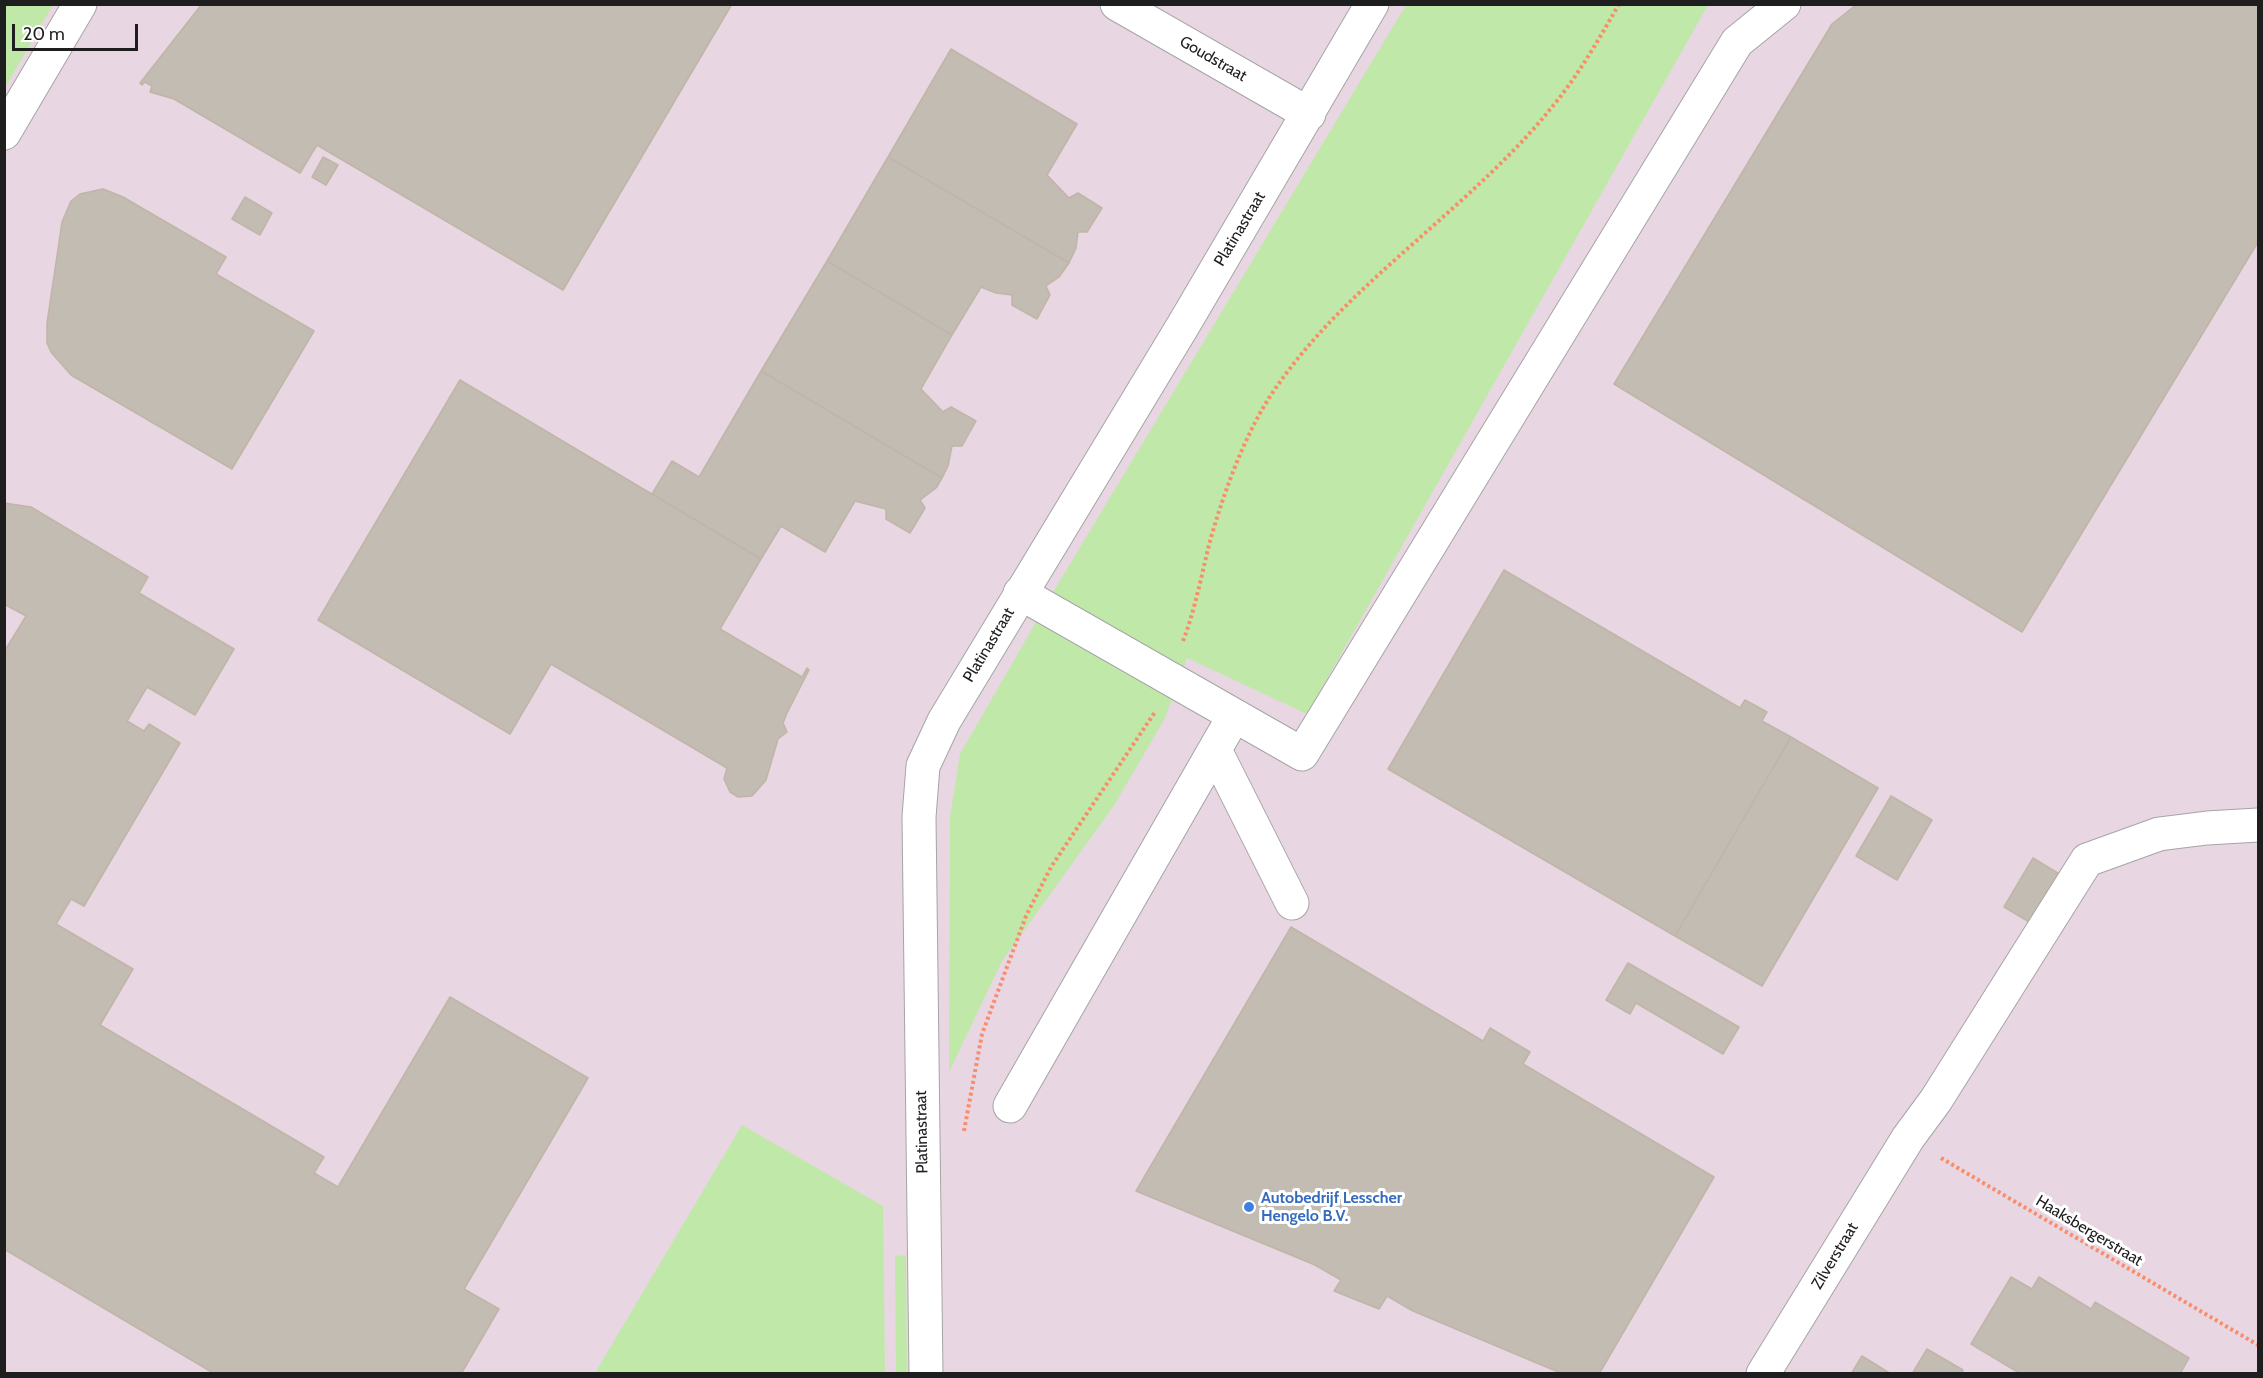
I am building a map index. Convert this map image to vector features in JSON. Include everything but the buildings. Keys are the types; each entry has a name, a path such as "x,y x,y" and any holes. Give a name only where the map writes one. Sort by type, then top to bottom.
{"street":[{"path":"4,133 80,4"},
{"name":"Goudstraat","path":"1117,4 1308,114"},
{"name":"Platinastraat","path":"926,1374 919,929 919,817 923,766 944,721 1372,4"},
{"path":"1020,593 1302,754 1737,42 1784,4"},
{"path":"1010,1106 1234,716"},
{"path":"1215,750 1292,903"},
{"name":"Zilverstraat","path":"1763,1374 1908,1138 1936,1100 2087,860 2159,834 2259,825"}],"path":[{"path":"963,1140 982,1034 1026,916 1051,867 1152,718 1169,680 1192,617 1210,542 1241,453 1270,396 1321,329 1380,271 1444,216 1552,107 1597,42 1619,4"},
{"name":"Haaksbergerstraat","path":"1908,1138 2259,1345"}],"shaded area":[{"path":"5,5 2258,5 2258,1373 5,1373"}],"green space":[{"path":"4,5 53,5 5,88"},
{"path":"1406,5 1708,5 1307,714 1187,658 1165,718 1115,804 1002,961 949,1072 950,816 960,754 1055,589"},
{"path":"742,1125 883,1206 885,1373 595,1373"},
{"path":"906,1255 907,1373 896,1373 895,1256"}],"place":[{"name":"Autobedrijf Lesscher Hengelo B.V.","path":"1249,1207"}]}
